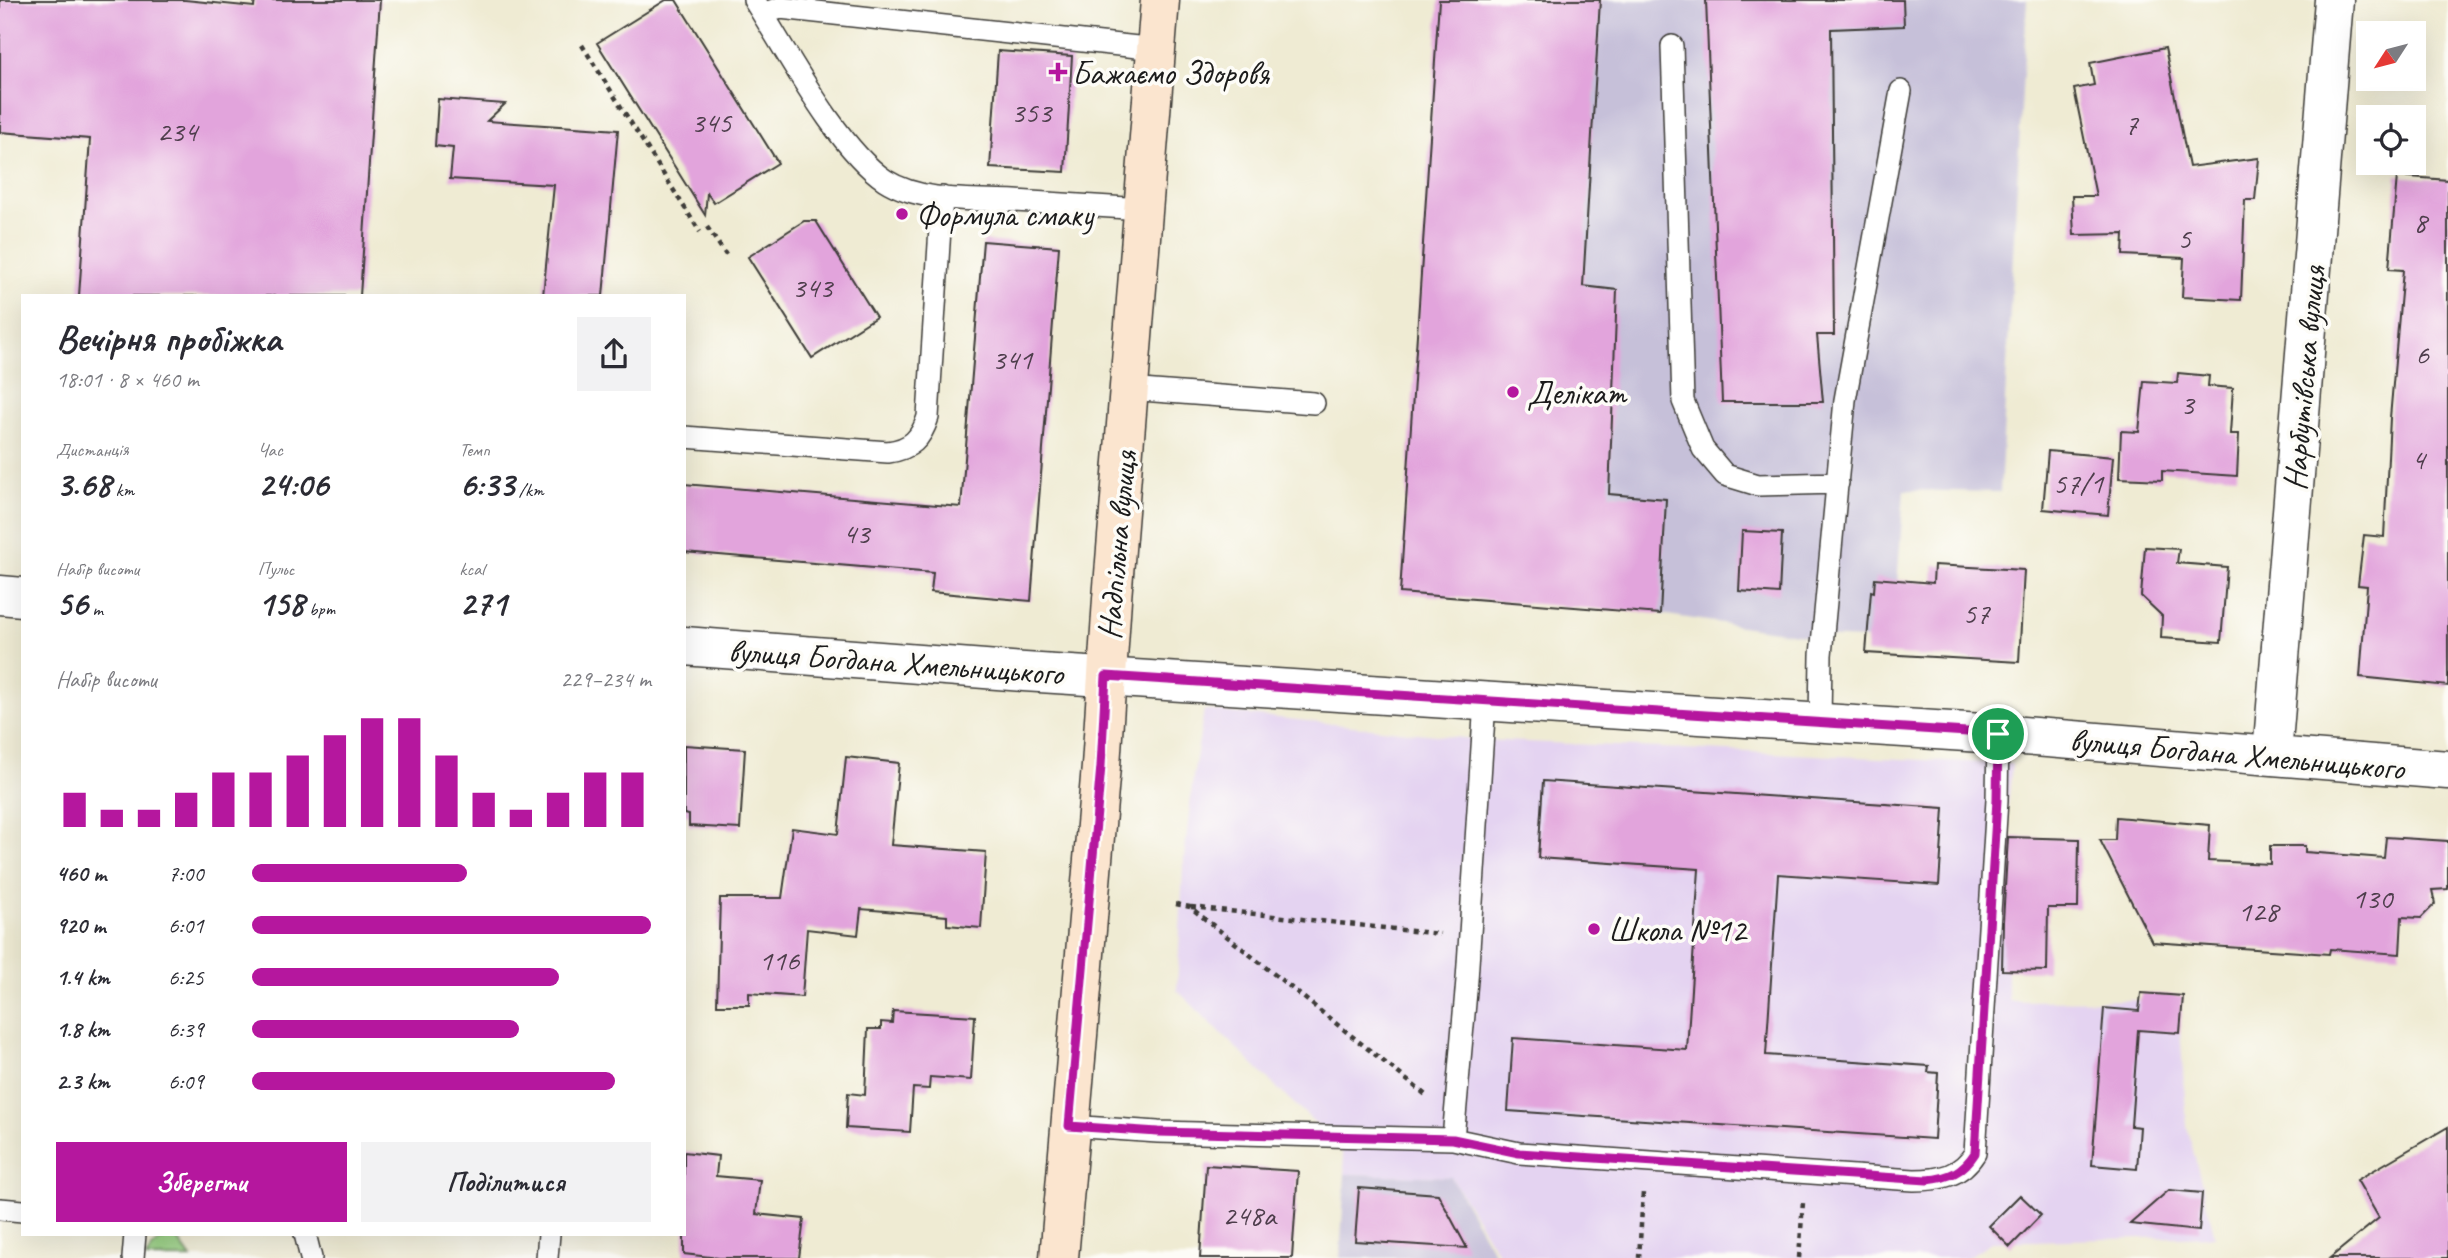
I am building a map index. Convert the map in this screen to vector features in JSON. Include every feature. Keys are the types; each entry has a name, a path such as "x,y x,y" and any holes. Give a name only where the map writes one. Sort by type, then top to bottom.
{"main road":[{"name":"Надпільна вулиця","path":"1059,1258 1101,766 1160,0"}],"street":[{"name":"Нарбутівська вулиця","path":"2272,755 2334,0"},
{"path":"0,595 21,597"},
{"name":"вулиця Богдана Хмельницького","path":"686,646 1998,734 2448,770"}],"lane":[{"path":"759,7 1156,49"},
{"path":"759,7 820,104 862,159 886,180 903,188 942,197 1143,209"},
{"path":"1672,46 1683,401 1703,449 1725,475 1758,485 1838,483"},
{"path":"1820,722 1821,656 1845,400 1901,91"},
{"path":"686,437 888,452 903,450 915,443 924,431 929,417 942,197"},
{"path":"1128,389 1314,403"},
{"path":"1454,1128 1485,701"},
{"path":"1069,1126 1158,1132 1454,1128 1519,1153 1805,1173 1941,1179 1957,1173 1975,1153 1997,800 1998,734"},
{"path":"0,1209 21,1211"},
{"path":"133,1258 135,1236"},
{"path":"305,1236 311,1258"},
{"path":"547,1258 549,1236"}],"path":[{"path":"582,45 700,232"},
{"path":"707,227 726,255"},
{"path":"1176,904 1360,927 1469,937"},
{"path":"1190,907 1454,1128"},
{"path":"1639,1258 1644,1163"},
{"path":"1799,1258 1805,1173"}],"shaded area":[{"path":"1600,0 2027,0 2000,492 1904,490 1893,640 1816,637 1660,614 1666,499 1609,494 1616,290 1583,286"},
{"name":"Школа №12","path":"1204,710 1482,740 2012,764 2007,814 2008,1001 2178,1000 2187,1127 2215,1236 1991,1242 1966,1258 1501,1258 1451,1177 1345,1174 1341,1146 1279,1090 1177,990 1183,869 1193,777"},
{"path":"1345,1174 1451,1177 1497,1258 1340,1258"}],"green space":[{"path":"175,1236 191,1258 146,1258 158,1242"}],"building":[{"path":"0,0 185,0 254,7 255,0 380,0 360,294 79,294 90,139 0,132"},
{"path":"666,0 676,0 778,163 714,203 707,193 705,215 597,43"},
{"name":"Делікат","path":"1439,0 1600,0 1583,286 1617,290 1609,494 1666,499 1660,614 1400,593"},
{"path":"1706,0 1903,0 1904,26 1831,29 1834,335 1817,335 1823,402 1722,402"},
{"path":"2165,48 2189,167 2259,158 2255,200 2245,200 2241,300 2182,297 2184,258 2123,255 2124,234 2074,235 2072,196 2096,196 2074,89 2094,85 2090,63"},
{"path":"998,51 1072,56 1065,172 990,168"},
{"path":"438,99 505,104 487,121 618,130 603,294 543,294 554,185 450,179 453,148 435,146"},
{"path":"2397,176 2448,180 2448,686 2360,677 2367,586 2358,585 2364,535 2384,537 2390,418 2403,270 2389,269"},
{"path":"804,221 816,221 876,317 812,358 748,257"},
{"path":"983,241 1059,247 1031,601 931,592 933,573 686,552 686,484 961,507"},
{"path":"2178,373 2209,376 2208,386 2233,388 2230,434 2239,434 2237,476 2162,471 2162,480 2119,478 2121,431 2139,432 2144,381 2177,383"},
{"path":"2048,451 2113,457 2108,515 2043,509"},
{"path":"1742,531 1782,533 1779,594 1739,591"},
{"path":"2145,547 2179,549 2177,563 2227,567 2221,642 2161,638 2162,616 2141,596"},
{"path":"1934,565 2024,570 2019,662 1866,653 1871,591 1874,592 1875,578 1933,583"},
{"path":"686,745 745,749 740,829 689,826 689,815 686,814"},
{"path":"846,757 899,763 891,845 986,852 981,928 947,925 947,916 861,909 858,935 807,929 802,997 749,993 749,1005 717,1005 720,898 782,898 792,828 838,834"},
{"path":"1543,781 1944,808 1939,885 1778,874 1766,1055 1929,1066 1928,1072 1938,1073 1934,1139 1508,1111 1513,1038 1687,1050 1699,869 1538,858"},
{"path":"2116,817 2210,825 2208,861 2270,864 2270,846 2305,846 2305,852 2384,858 2386,837 2448,841 2448,889 2432,890 2435,904 2421,918 2402,917 2400,954 2330,949 2329,954 2152,942 2100,840 2115,840"},
{"path":"2008,837 2079,839 2078,908 2048,908 2047,971 2002,970"},
{"path":"2141,993 2183,996 2180,1033 2138,1030 2131,1126 2140,1127 2137,1169 2092,1165 2104,1008 2139,1011"},
{"path":"893,1011 975,1016 971,1080 930,1077 929,1089 913,1088 910,1132 846,1128 848,1093 865,1095 868,1029 881,1029 881,1022 892,1023"},
{"path":"2448,1127 2448,1258 2330,1258 2379,1218 2357,1180"},
{"path":"686,1152 718,1156 716,1176 760,1180 756,1214 804,1219 799,1258 719,1258 684,1254"},
{"path":"1206,1165 1298,1171 1292,1258 1200,1258"},
{"path":"1359,1188 1438,1194 1467,1248 1355,1241"},
{"path":"2169,1190 2202,1193 2199,1231 2130,1224"},
{"path":"2020,1195 2041,1215 2010,1247 1989,1226"}],"place":[{"name":"Бажаємо Здоровя","path":"1058,72"},
{"name":"Формула смаку","path":"902,214"},
{"name":"Делікат","path":"1513,392"},
{"name":"Школа №12","path":"1594,929"}],"route":[{"path":"1106,676 1998,734 1997,800 1975,1153 1957,1173 1941,1179 1914,1180 1519,1153 1453,1139 1158,1132 1069,1126 1101,766 1106,676"}]}
